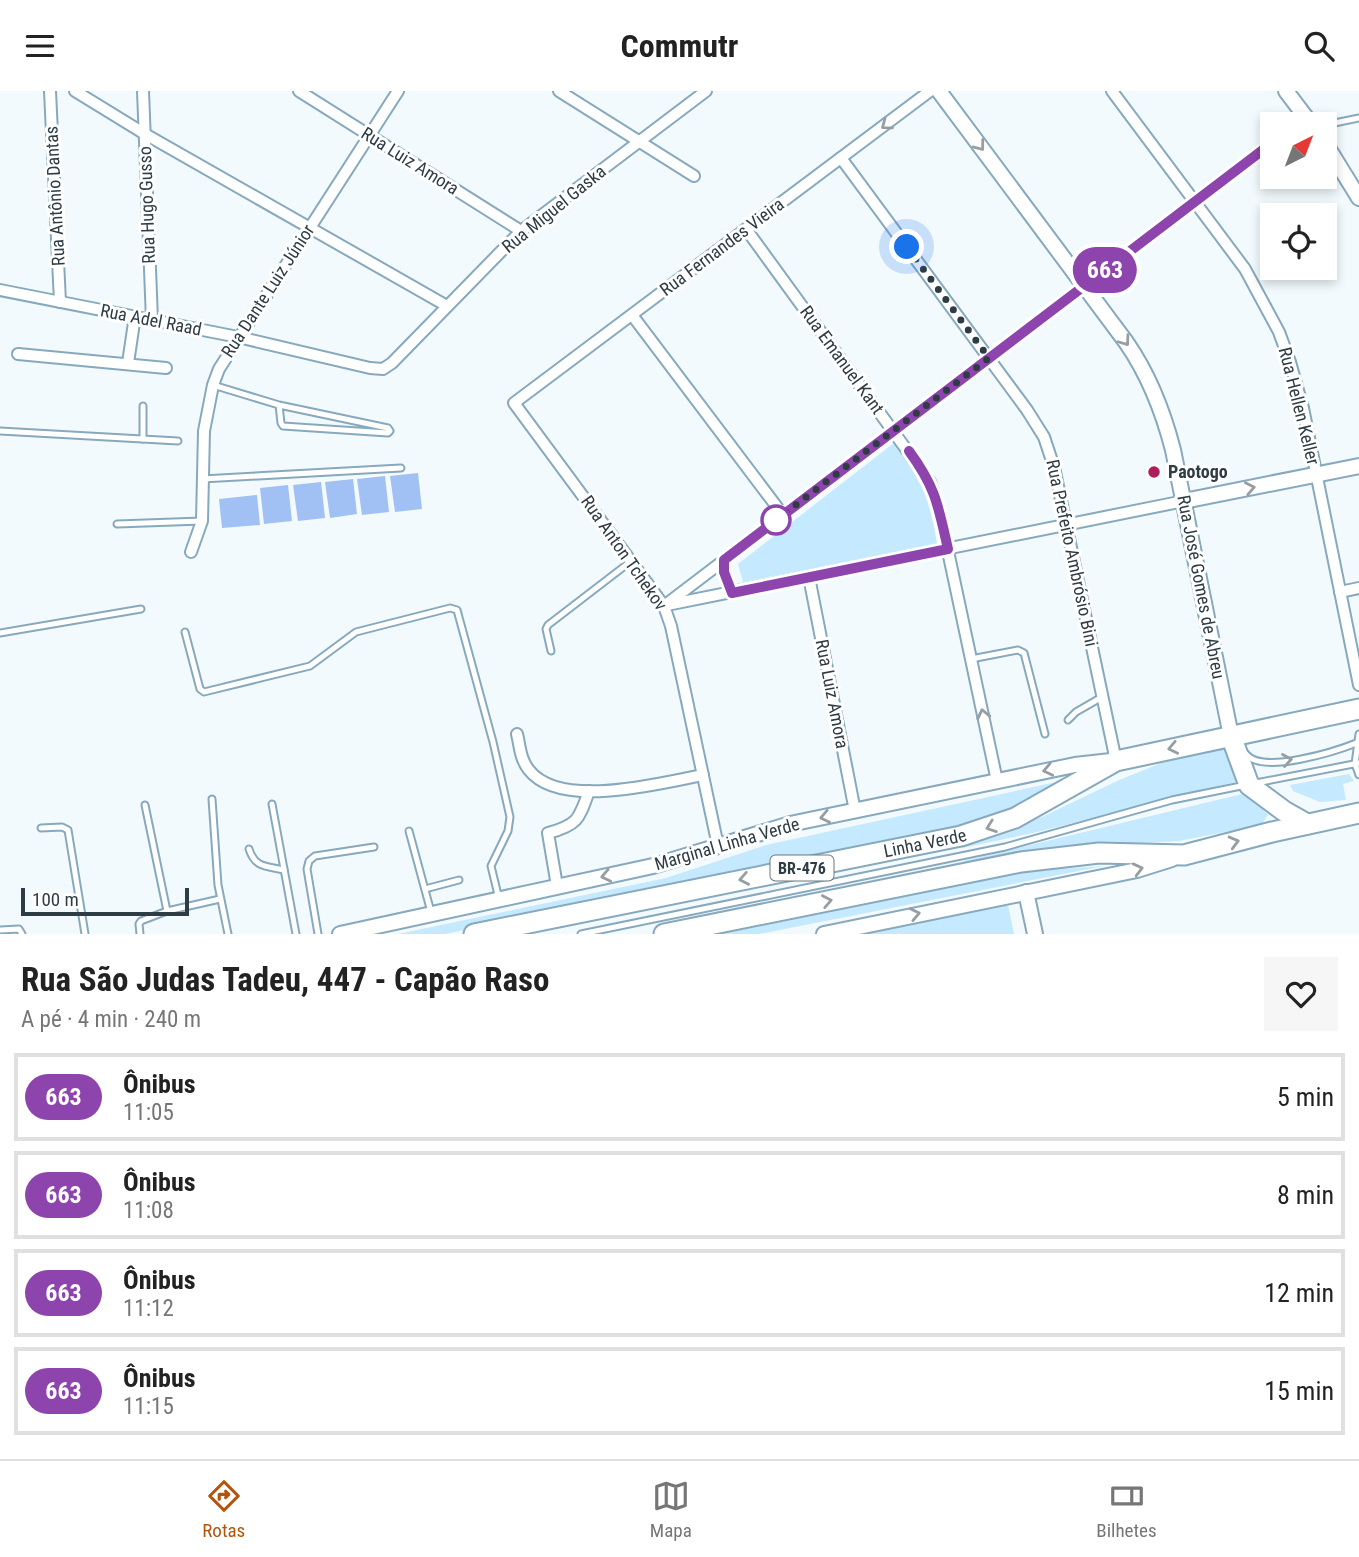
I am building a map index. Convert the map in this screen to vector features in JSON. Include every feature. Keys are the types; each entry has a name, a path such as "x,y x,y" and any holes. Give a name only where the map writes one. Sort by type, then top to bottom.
{"highway":[{"name":"Linha Verde","path":"474,934 979,831 1024,813 1116,761 1359,709"},
{"path":"1231,736 1249,785 1307,824"},
{"name":"BR-476","path":"664,934 1021,862 1099,853 1184,855 1359,813"}],"main road":[{"name":"Rua José Gomes de Abreu","path":"939,91 1132,351 1148,378 1167,426 1231,736"},
{"path":"1286,91 1298,112"},
{"path":"1337,162 1359,198"},
{"path":"1184,501 1359,466"},
{"name":"Marginal Linha Verde","path":"340,934 661,864 766,830 1075,765 1116,761"},
{"path":"824,934 1138,870 1184,855"},
{"path":"1026,892 1035,934"}],"street":[{"name":"Rua Antônio Dantas","path":"50,91 60,302"},
{"path":"75,91 145,134 447,306"},
{"name":"Rua Hugo Gusso","path":"143,91 152,320"},
{"name":"Rua Luiz Amora","path":"299,91 521,231"},
{"name":"Rua Dante Luiz Júnior","path":"191,552 202,521 204,431 213,385 222,362 398,91"},
{"path":"559,91 694,176"},
{"name":"Rua Miguel Gaska","path":"383,369 392,363 521,231 706,91"},
{"name":"Rua Fernandes Vieira","path":"514,403 930,91"},
{"name":"Rua Hellen Keller","path":"1112,91 1245,269 1279,332 1298,387 1359,685"},
{"path":"664,606 1260,151"},
{"name":"Rua Prefeito Ambrósio Bini","path":"841,158 1044,437 1067,525 1116,761"},
{"name":"Rua Emanuel Kant","path":"746,229 930,482 948,549 997,781"},
{"name":"Rua Adel Raad","path":"0,290 383,369"},
{"path":"632,315 783,515"},
{"path":"128,363 135,316"},
{"path":"19,354 166,368"},
{"name":"Rua Anton Tchekov","path":"514,403 664,606 671,626 718,846"},
{"path":"664,606 1184,501"},
{"path":"724,560 724,572 732,593"},
{"name":"Rua Luiz Amora","path":"809,577 855,811"},
{"path":"1340,592 1359,588"},
{"path":"517,734 527,768 539,780 556,787 589,791 620,790 702,775"},
{"path":"557,886 548,833 565,829 577,821 589,791"}],"lane":[{"path":"1337,123 1359,118"},
{"path":"213,385 279,405 388,428 390,431 283,426 279,405"},
{"path":"143,406 143,439"},
{"path":"0,431 178,440"},
{"path":"202,479 401,468"},
{"path":"117,524 202,521"},
{"path":"551,651 546,629 548,625 631,560"},
{"path":"184,632 200,689 204,692 310,666 356,632 450,608 457,610 493,741 510,817 508,831 491,866 499,899"},
{"path":"0,633 141,609"},
{"path":"971,659 1018,650 1024,653 1045,734"},
{"path":"1068,720 1076,712 1102,697"},
{"path":"1359,734 1359,775"},
{"path":"1231,736 1250,759 1259,763 1333,752 1358,742"},
{"path":"581,934 1005,847 1172,800 1357,763"},
{"path":"212,799 219,899 228,934"},
{"path":"272,804 296,934"},
{"path":"145,805 167,911"},
{"path":"41,828 62,827 68,830 85,934"},
{"path":"409,831 432,915"},
{"path":"318,934 307,869 309,861 315,856 374,847"},
{"path":"249,849 252,860 257,864 284,870"},
{"path":"425,889 459,880"},
{"path":"140,934 141,921 167,911 219,899"},
{"path":"0,930 15,928 22,934"}],"shaded area":[{"path":"894,443 923,490 937,544 743,582 738,564"},
{"path":"1225,747 1239,781 1033,833 962,848 961,845 1042,817 1161,763"},
{"path":"1349,774 1354,781 1343,784 1346,800 1320,802 1293,791 1290,785"},
{"path":"1080,777 1021,806 959,827 445,934 398,934 666,878 766,845"},
{"path":"1246,793 1268,815 1261,825 1179,841 1059,847 965,864 964,861"},
{"path":"1104,866 759,934 712,934 958,883 1028,871"},
{"path":"1008,905 1014,934 867,934"}],"building":[{"path":"418,473 422,509 395,512 390,476"},
{"path":"385,476 389,512 362,515 357,479"},
{"path":"353,479 357,514 330,518 325,482"},
{"path":"321,482 325,518 298,521 293,485"},
{"path":"288,485 292,521 264,524 260,488"},
{"path":"257,495 260,525 222,528 219,499"}],"bus line":[{"name":"663","path":"909,451 936,495 948,549 732,593 724,572 724,560 1260,152"}],"place":[{"name":"Paotogo","path":"1154,472"}],"route":[{"path":"776,520 989,358 907,247"}]}
